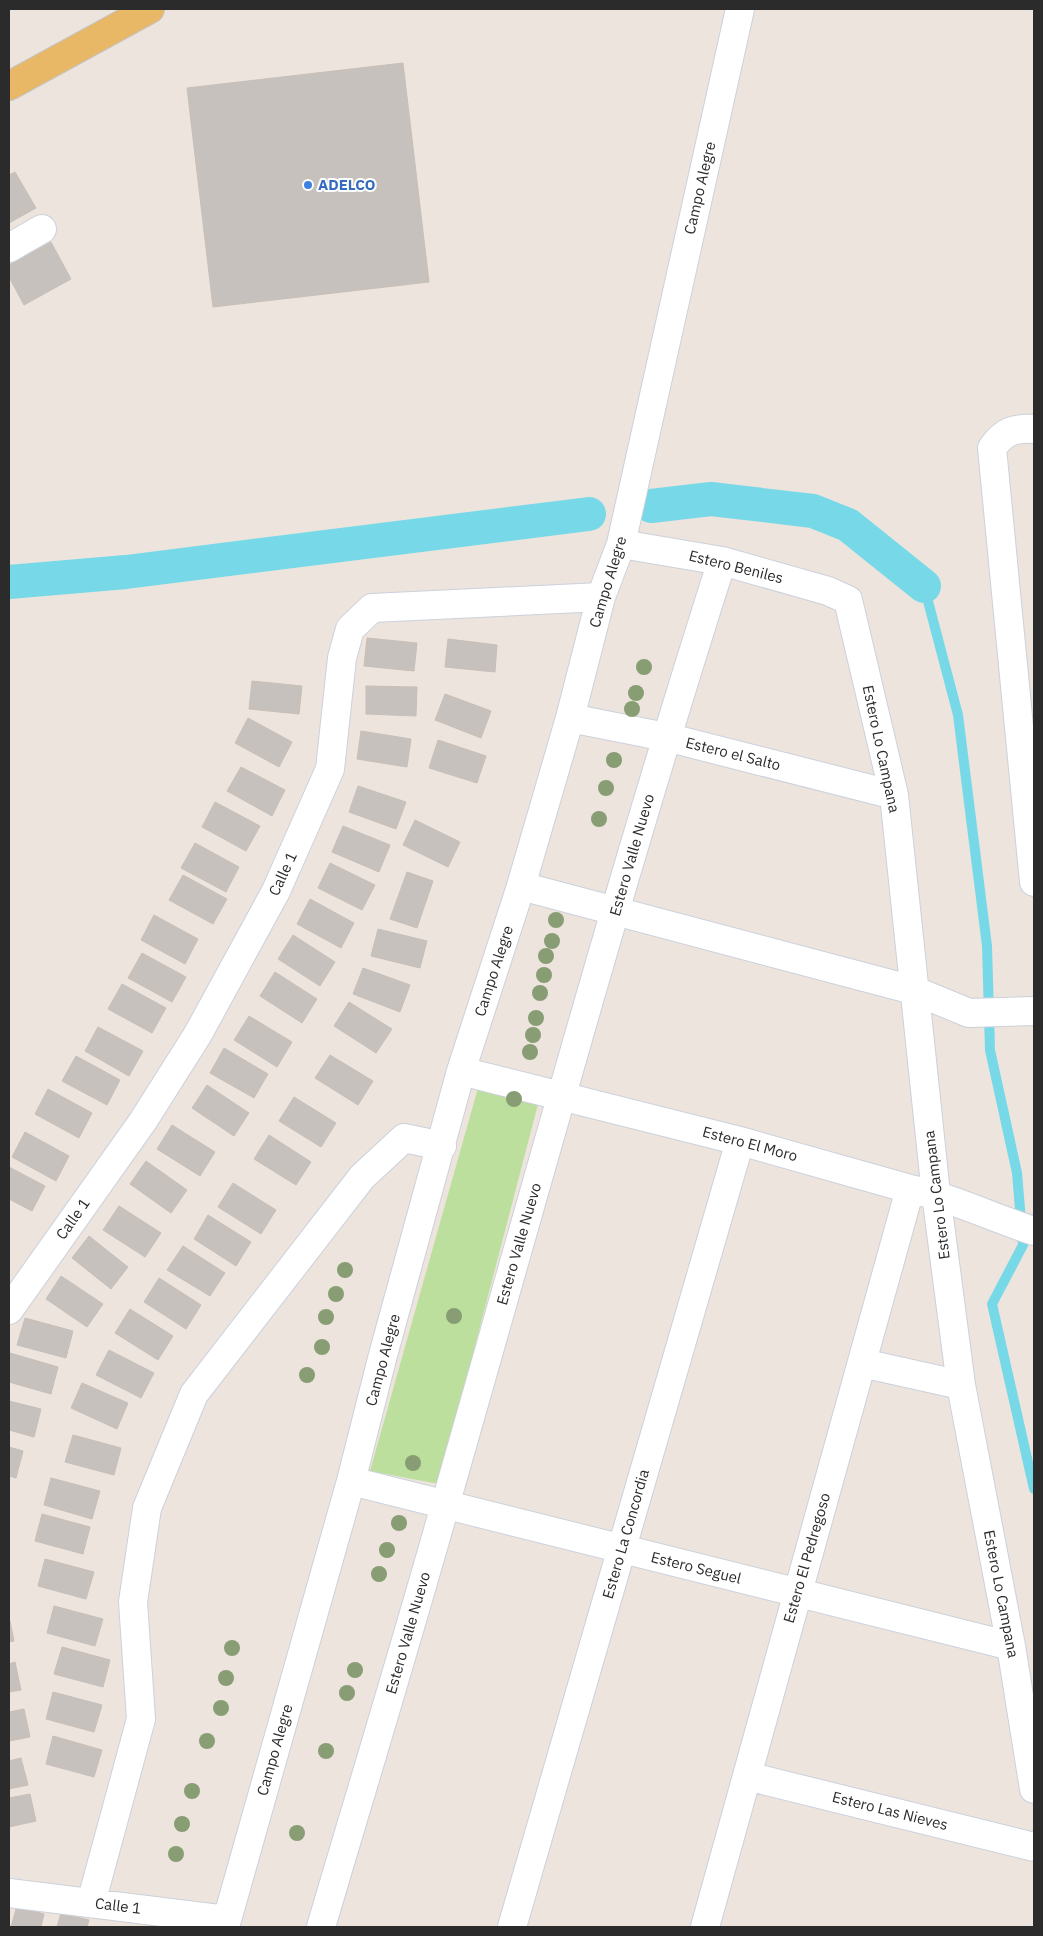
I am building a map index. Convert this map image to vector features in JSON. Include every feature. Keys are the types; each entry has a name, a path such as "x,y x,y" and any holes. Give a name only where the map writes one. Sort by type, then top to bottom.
{"main road":[{"path":"9,86 150,9"}],"street":[{"name":"Campo Alegre","path":"226,1924 352,1481 461,1071 521,886 570,718 601,597 621,544 740,9"},
{"path":"9,248 42,229"},
{"path":"1034,429 1014,429 999,438 992,448 1034,882"},
{"name":"Estero Beniles","path":"621,544 722,561 828,591 848,600"},
{"name":"Estero Valle Nuevo","path":"321,1927 445,1505 560,1096 616,912 666,736 722,561"},
{"name":"Calle 1","path":"9,1310 153,1105 198,1034 276,891 330,769 342,658 350,629 372,608 601,597"},
{"name":"Estero Lo Campana","path":"848,600 894,795 913,990 923,1191 1011,1646 1026,1694 1034,1789"},
{"name":"Estero el Salto","path":"570,718 666,736 894,795"},
{"path":"521,886 913,990 969,1013 1023,1011"},
{"name":"Estero El Moro","path":"461,1071 740,1140 923,1191 1034,1231"},
{"path":"91,1903 141,1719 133,1602 147,1508 194,1394 362,1177 404,1138 442,1146"},
{"name":"Estero La Concordia","path":"512,1927 740,1140"},
{"name":"Estero El Pedregoso","path":"704,1927 862,1363 923,1191"},
{"path":"862,1363 961,1384"},
{"name":"Estero Seguel","path":"352,1481 1011,1646"},
{"name":"Estero Las Nieves","path":"747,1776 1034,1847"},
{"name":"Calle 1","path":"9,1893 91,1903 226,1924"}],"green space":[{"path":"478,1088 538,1104 439,1484 370,1471"}],"building":[{"name":"ADELCO","path":"403,63 429,282 213,307 187,88"},
{"path":"15,172 36,208 9,223 9,175"},
{"path":"51,242 71,279 24,305 9,277 9,265"},
{"path":"367,638 417,643 414,671 364,666"},
{"path":"448,639 497,645 495,672 445,667"},
{"path":"252,681 302,686 299,714 249,709"},
{"path":"366,686 417,687 416,716 366,714"},
{"path":"445,694 491,711 481,738 435,720"},
{"path":"248,718 292,742 279,767 235,743"},
{"path":"361,731 411,739 407,767 357,759"},
{"path":"438,740 486,756 477,783 429,768"},
{"path":"241,767 285,790 272,816 227,791"},
{"path":"358,786 406,802 396,829 349,812"},
{"path":"215,802 260,826 246,851 202,827"},
{"path":"415,820 460,842 448,867 403,845"},
{"path":"343,826 390,845 379,872 332,852"},
{"path":"195,843 239,867 226,892 181,868"},
{"path":"330,863 375,885 362,910 318,888"},
{"path":"407,872 433,881 417,928 390,919"},
{"path":"183,875 227,899 213,924 169,900"},
{"path":"310,899 354,923 341,948 297,924"},
{"path":"154,915 198,939 185,964 141,940"},
{"path":"378,929 427,941 420,968 371,956"},
{"path":"293,935 335,962 320,986 278,959"},
{"path":"142,953 186,977 172,1002 128,978"},
{"path":"363,968 410,985 400,1012 353,994"},
{"path":"275,972 317,999 302,1023 260,996"},
{"path":"122,984 166,1008 152,1033 108,1009"},
{"path":"349,1002 392,1029 376,1053 334,1026"},
{"path":"249,1016 292,1042 277,1067 234,1040"},
{"path":"98,1027 143,1051 129,1076 85,1051"},
{"path":"224,1048 268,1074 254,1098 210,1073"},
{"path":"330,1055 373,1081 358,1105 315,1078"},
{"path":"76,1056 120,1080 107,1105 62,1081"},
{"path":"207,1085 249,1113 234,1136 192,1108"},
{"path":"48,1089 92,1113 79,1138 35,1114"},
{"path":"294,1097 336,1123 321,1147 279,1121"},
{"path":"172,1125 215,1152 200,1176 157,1149"},
{"path":"25,1132 69,1156 56,1181 12,1157"},
{"path":"269,1135 311,1162 296,1185 254,1159"},
{"path":"146,1161 187,1190 171,1213 130,1184"},
{"path":"9,1167 45,1186 32,1211 9,1199"},
{"path":"233,1183 276,1210 261,1234 218,1207"},
{"path":"119,1206 161,1233 145,1257 103,1230"},
{"path":"208,1215 251,1242 236,1266 194,1239"},
{"path":"89,1236 128,1267 111,1289 72,1258"},
{"path":"183,1246 225,1273 210,1296 167,1270"},
{"path":"61,1276 103,1304 87,1327 46,1299"},
{"path":"159,1278 201,1305 186,1329 144,1302"},
{"path":"130,1309 173,1336 158,1360 115,1333"},
{"path":"25,1318 73,1331 66,1358 17,1345"},
{"path":"109,1350 154,1373 141,1398 96,1375"},
{"path":"10,1353 58,1367 51,1394 9,1382"},
{"path":"82,1383 128,1403 117,1429 71,1408"},
{"path":"9,1401 41,1409 34,1437 9,1430"},
{"path":"73,1435 121,1448 114,1475 65,1462"},
{"path":"9,1447 23,1451 16,1478 9,1476"},
{"path":"51,1478 100,1491 92,1519 44,1505"},
{"path":"42,1514 90,1527 83,1554 35,1541"},
{"path":"45,1559 94,1572 86,1599 38,1586"},
{"path":"54,1606 103,1619 95,1646 47,1633"},
{"path":"9,1617 14,1641 9,1642"},
{"path":"62,1647 110,1660 103,1687 54,1674"},
{"path":"15,1662 21,1690 9,1692 9,1664"},
{"path":"53,1692 102,1705 94,1732 46,1719"},
{"path":"24,1709 30,1737 9,1741 9,1712"},
{"path":"53,1736 102,1750 94,1777 46,1764"},
{"path":"21,1758 28,1785 9,1789 9,1761"},
{"path":"30,1794 36,1821 9,1827 9,1798"},
{"path":"17,1906 44,1914 41,1927 11,1927"},
{"path":"61,1913 89,1920 87,1927 57,1927"}],"waterway":[{"path":"651,506 711,499 813,511 848,525 924,586"},
{"path":"9,582 126,572 589,514"},
{"path":"924,586 958,715 987,946 990,1050 1017,1173 1023,1245 992,1304 1034,1489"}],"place":[{"name":"ADELCO","path":"308,185"}]}
